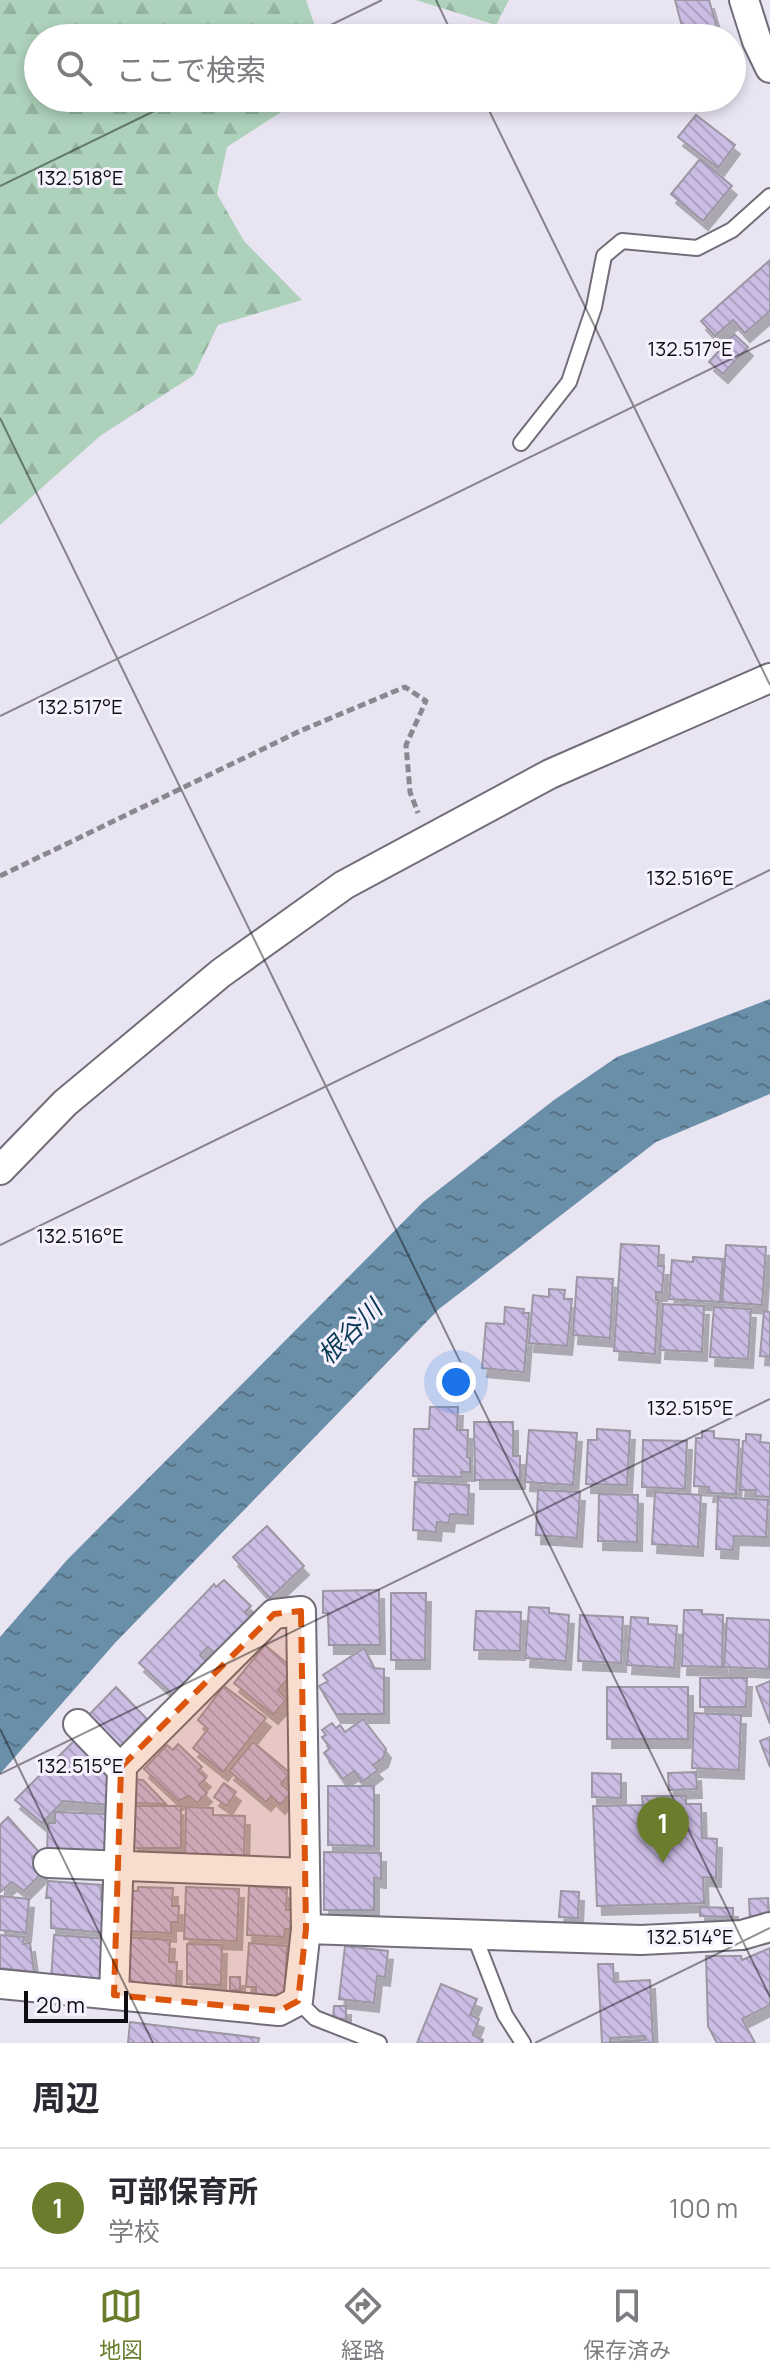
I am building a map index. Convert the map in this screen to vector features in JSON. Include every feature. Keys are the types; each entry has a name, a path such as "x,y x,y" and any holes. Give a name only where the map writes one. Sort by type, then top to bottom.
{"street":[{"path":"744,0 757,41 770,68"},
{"path":"0,1170 65,1103 221,973 344,885 550,774 770,678"},
{"path":"0,1984 279,2011 298,2001 306,1929 301,1611 274,1614 121,1767 114,1995"},
{"path":"78,1724 121,1767"},
{"path":"48,1863 305,1873"},
{"path":"306,1929 641,1940 742,1935 770,1927"}],"lane":[{"path":"521,443 569,382 594,307 604,256 622,241 697,248 732,230 770,196"},
{"path":"474,1935 501,2007 523,2043"},
{"path":"298,2001 315,2018 379,2043"}],"path":[{"path":"0,876 300,731 405,687 426,701 406,745 410,792 418,814"}],"highlighted area":[{"path":"301,1611 306,1929 298,2001 279,2011 114,1995 121,1767 274,1614"}],"green space":[{"path":"0,0 306,0 314,24 24,24 24,112 281,112 227,147 217,194 244,241 302,300 218,325 194,375 100,436 0,525"},
{"path":"416,0 509,0 497,24"}],"water":[{"name":"根谷川","path":"770,999 770,1094 656,1142 439,1309 115,1643 0,1774 0,1637 67,1560 423,1202 554,1100 617,1057"}],"building":[{"path":"675,0 709,0 716,24 681,24"},
{"path":"696,115 735,145 718,168 678,137"},
{"path":"700,159 732,186 703,221 671,194"},
{"path":"770,260 770,311 745,333 733,320 715,336 701,321"},
{"path":"734,334 748,347 723,374 709,362"},
{"path":"621,1244 659,1246 658,1266 664,1266 662,1292 656,1292 655,1354 614,1351"},
{"path":"726,1245 766,1247 762,1305 722,1302"},
{"path":"693,1257 723,1259 720,1302 669,1299 672,1260 693,1262"},
{"path":"577,1277 613,1279 610,1338 573,1335"},
{"path":"549,1289 565,1290 564,1299 572,1299 567,1346 529,1343 533,1295 549,1297"},
{"path":"663,1304 704,1306 702,1352 660,1350"},
{"path":"505,1307 524,1309 523,1313 529,1313 524,1372 482,1368 486,1323 504,1324"},
{"path":"714,1307 751,1309 748,1359 710,1357"},
{"path":"764,1311 770,1312 770,1357 760,1356"},
{"path":"430,1407 458,1407 457,1430 468,1430 467,1457 470,1458 470,1472 461,1472 462,1477 413,1476 414,1429 429,1429"},
{"path":"474,1422 513,1422 513,1456 520,1456 520,1480 475,1480"},
{"path":"597,1429 630,1431 627,1485 586,1484 588,1440 597,1440"},
{"path":"529,1430 577,1433 573,1485 525,1482"},
{"path":"702,1431 714,1431 714,1438 739,1440 736,1494 708,1493 709,1487 694,1486 696,1438 702,1438"},
{"path":"746,1434 761,1435 760,1442 770,1443 770,1497 755,1496 756,1490 740,1490"},
{"path":"643,1440 687,1441 685,1489 642,1487"},
{"path":"415,1482 469,1485 468,1515 450,1514 449,1523 437,1522 436,1532 413,1530"},
{"path":"538,1490 580,1492 577,1538 536,1535"},
{"path":"655,1492 701,1495 698,1547 652,1544"},
{"path":"599,1494 638,1495 637,1542 598,1541"},
{"path":"718,1497 768,1500 766,1537 734,1536 733,1550 716,1549"},
{"path":"267,1526 304,1566 270,1598 233,1557"},
{"path":"224,1580 251,1606 245,1612 254,1620 219,1657 208,1647 200,1655 208,1663 176,1697 139,1663 214,1584 216,1587"},
{"path":"379,1590 380,1645 329,1645 328,1613 323,1613 323,1591"},
{"path":"391,1593 426,1593 425,1660 391,1660"},
{"path":"529,1607 549,1608 549,1613 569,1615 566,1661 525,1658"},
{"path":"684,1610 723,1615 722,1667 682,1666"},
{"path":"476,1611 521,1612 520,1651 474,1650"},
{"path":"580,1615 623,1617 621,1663 578,1661"},
{"path":"631,1617 648,1618 648,1624 677,1626 674,1668 627,1665"},
{"path":"727,1618 770,1620 769,1669 724,1667"},
{"path":"265,1645 295,1670 278,1690 287,1699 273,1715 234,1683"},
{"path":"364,1648 374,1668 384,1669 384,1714 336,1714 319,1686 328,1681 323,1675"},
{"path":"700,1678 747,1678 746,1707 700,1707"},
{"path":"770,1681 770,1724 756,1687"},
{"path":"224,1686 266,1718 223,1772 193,1748 208,1729 198,1720"},
{"path":"116,1687 147,1719 113,1754 81,1723"},
{"path":"607,1687 688,1687 688,1739 607,1739"},
{"path":"694,1713 741,1715 739,1770 692,1768"},
{"path":"363,1719 386,1749 383,1758 373,1765 378,1770 362,1782 354,1771 343,1779 324,1753 330,1748 322,1737 326,1735 322,1730 332,1723 336,1728 340,1725 345,1732"},
{"path":"78,1737 115,1771 111,1805 63,1801 42,1823 15,1800"},
{"path":"770,1737 770,1767 760,1741"},
{"path":"253,1742 290,1773 281,1784 291,1793 280,1805 271,1796 266,1802 229,1771"},
{"path":"178,1744 202,1767 198,1771 206,1778 199,1785 207,1793 197,1803 189,1796 178,1801 144,1769 167,1745 173,1750"},
{"path":"696,1772 697,1789 669,1790 668,1773"},
{"path":"592,1773 621,1774 621,1798 592,1797"},
{"path":"129,1779 143,1780 166,1804 130,1803"},
{"path":"224,1783 236,1792 227,1806 214,1797"},
{"path":"328,1786 374,1786 374,1846 328,1845"},
{"path":"642,1796 686,1796 686,1804 701,1804 702,1838 717,1839 716,1878 703,1877 704,1903 597,1906 593,1806 643,1805"},
{"path":"133,1806 181,1806 181,1848 133,1848"},
{"path":"186,1807 213,1808 213,1815 245,1816 244,1859 185,1858"},
{"path":"55,1812 108,1814 111,1853 47,1851 48,1823 55,1823"},
{"path":"8,1817 39,1852 32,1858 43,1872 24,1891 12,1882 0,1892 0,1825"},
{"path":"324,1852 381,1853 381,1879 374,1878 374,1910 324,1910"},
{"path":"48,1881 102,1885 101,1898 107,1898 109,1933 51,1928 51,1898 46,1898"},
{"path":"249,1886 287,1889 286,1910 292,1910 290,1929 285,1929 284,1937 247,1935"},
{"path":"138,1887 173,1888 172,1906 179,1906 178,1922 171,1922 171,1933 123,1931 124,1891 138,1891"},
{"path":"186,1887 239,1889 237,1941 184,1939"},
{"path":"561,1891 579,1892 578,1918 559,1917"},
{"path":"0,1896 29,1899 26,1933 0,1930"},
{"path":"768,1898 769,1920 750,1921 749,1899"},
{"path":"700,1907 733,1908 733,1917 700,1916"},
{"path":"0,1935 24,1937 23,1944 30,1943 34,1972 0,1968"},
{"path":"54,1935 110,1939 107,1984 51,1980"},
{"path":"124,1937 170,1940 169,1962 177,1962 176,1987 122,1984"},
{"path":"249,1943 287,1946 284,2002 256,2000 256,1987 246,1987"},
{"path":"187,1944 222,1945 221,1985 187,1984"},
{"path":"345,1946 388,1951 385,1977 377,1976 374,2003 339,1999"},
{"path":"770,1948 770,2005 742,2019 755,2043 717,2043 708,2026 706,1956 741,1956 742,1960"},
{"path":"598,1964 613,1964 614,1982 650,1980 653,2043 602,2043","holes":["645,2036 645,2040 610,2042 610,2038"]},
{"path":"230,1977 240,1977 240,1990 230,1990"},
{"path":"441,1984 477,1999 470,2015 479,2019 473,2035 483,2040 482,2043 417,2043"},
{"path":"334,2006 346,2006 346,2019 333,2018"},
{"path":"130,2022 259,2038 258,2043 128,2043"}],"place":[{"name":"可部保育所","path":"663,1863"}]}
